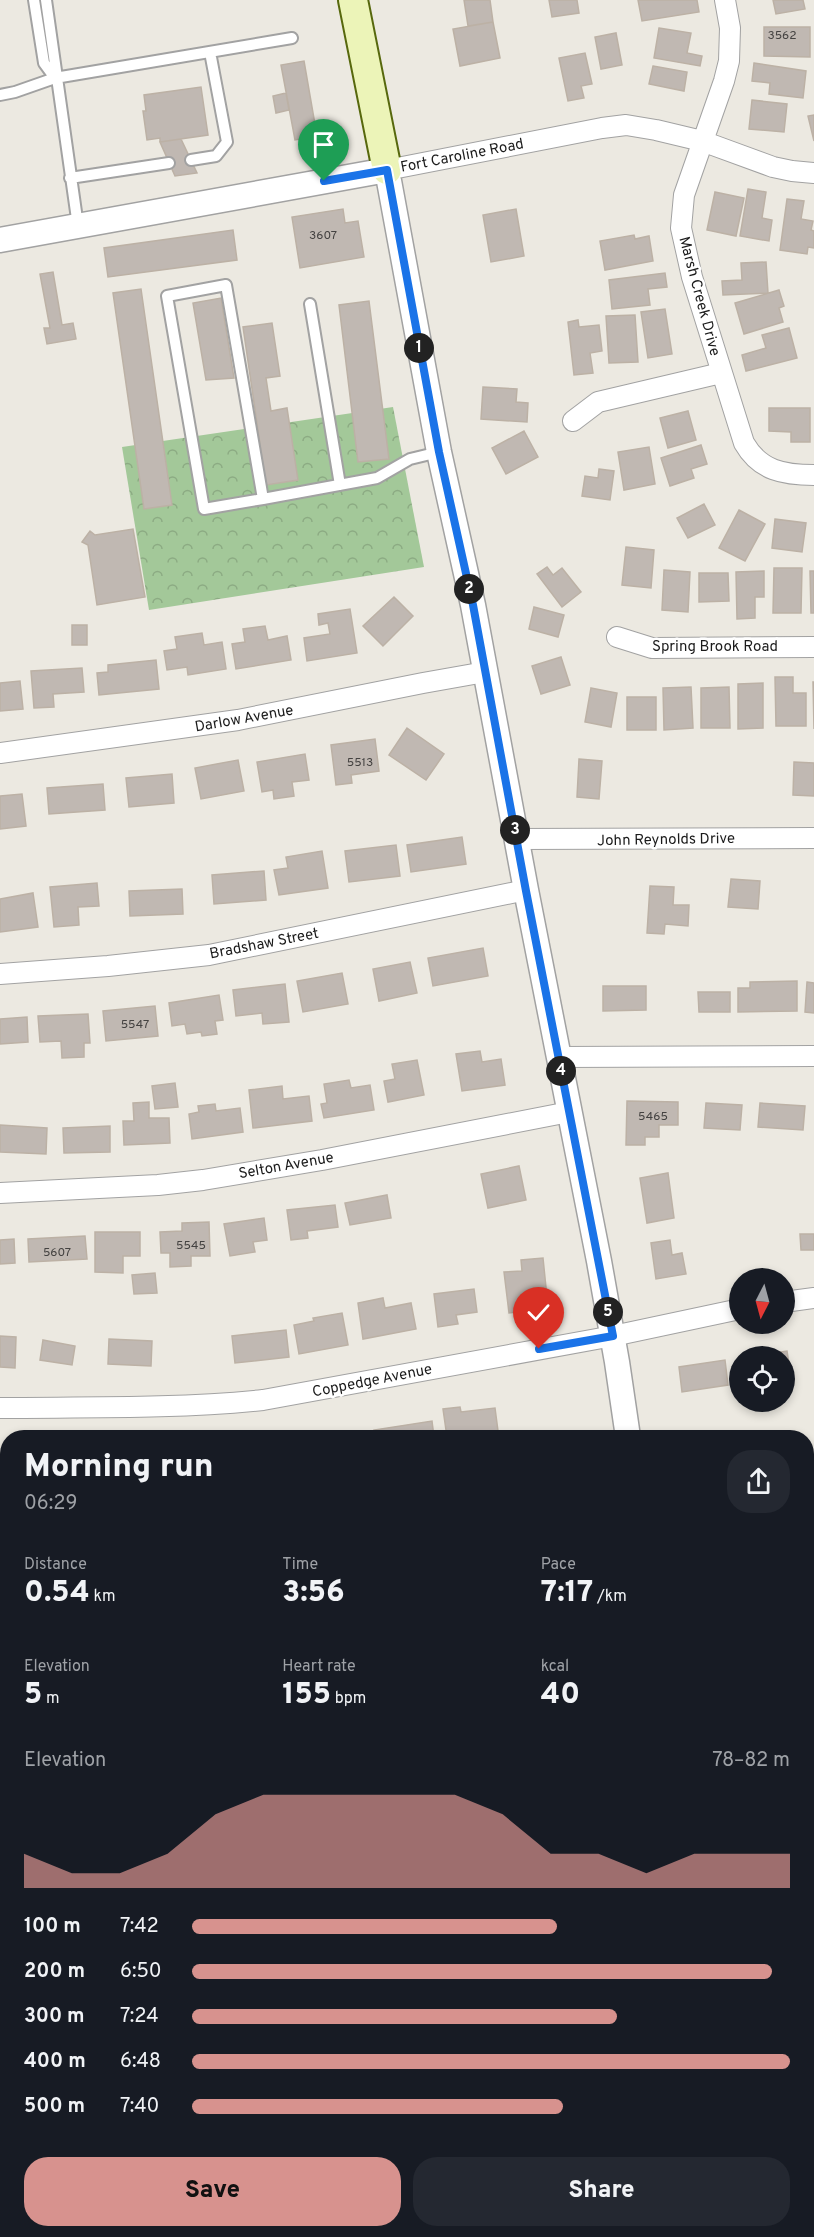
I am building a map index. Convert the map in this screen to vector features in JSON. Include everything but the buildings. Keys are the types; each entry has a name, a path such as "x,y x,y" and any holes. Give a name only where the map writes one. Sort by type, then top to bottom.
{"main road":[{"path":"353,0 387,170"}],"street":[{"name":"Marsh Creek Drive","path":"725,0 730,28 729,61 684,195 681,228 692,277 721,373 749,451 760,464 776,472 814,475"},
{"name":"Fort Caroline Road","path":"0,240 626,125 702,141 773,167 814,173"},
{"path":"387,170 439,452 473,605 613,1336 627,1430"},
{"path":"573,422 598,402 721,373"},
{"name":"Spring Brook Road","path":"617,637 652,648 814,647"},
{"name":"Darlow Avenue","path":"0,753 238,720 485,672"},
{"name":"John Reynolds Drive","path":"517,839 814,838"},
{"name":"Bradshaw Street","path":"0,975 209,955 526,891"},
{"path":"559,1058 814,1056"},
{"name":"Selton Avenue","path":"0,1193 147,1186 203,1180 322,1160 569,1112"},
{"path":"795,1301 814,1298"},
{"name":"Coppedge Avenue","path":"0,1408 153,1407 263,1400 613,1336 729,1311"}],"lane":[{"path":"34,0 44,63 55,78"},
{"path":"46,0 55,62 55,78 78,226"},
{"path":"0,95 55,78 292,38"},
{"path":"191,160 216,156 226,142 210,52"},
{"path":"70,178 169,163"},
{"path":"263,499 226,285 167,296 204,509 263,499 377,478 410,459 439,452"},
{"path":"310,304 340,485"}],"green space":[{"path":"393,407 424,567 149,610 122,447"}],"route":[{"path":"324,181 387,170 439,452 473,605 613,1336 539,1349"}]}
